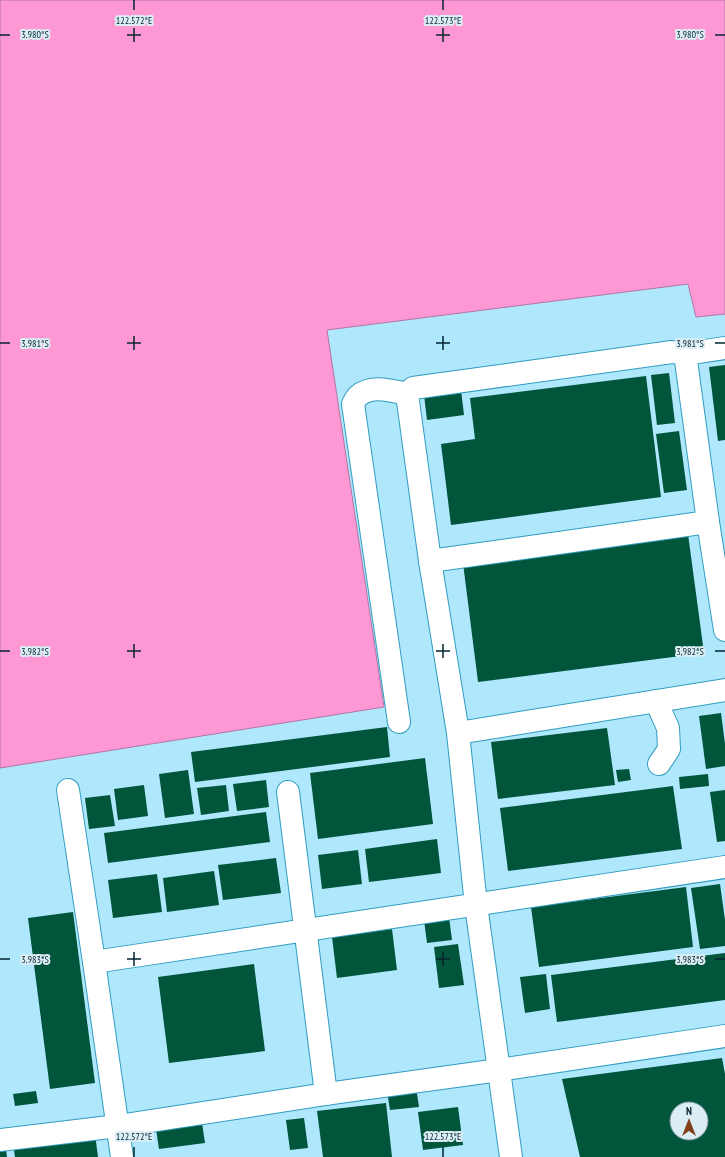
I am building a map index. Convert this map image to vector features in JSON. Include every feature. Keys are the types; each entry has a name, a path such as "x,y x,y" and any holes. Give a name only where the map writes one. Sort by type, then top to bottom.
{"lane":[{"path":"511,1157 476,905 458,733 430,561 407,394 413,388 672,352 685,354 725,348"},
{"path":"685,354 708,522 725,630"},
{"path":"399,722 353,404 358,396 370,390 387,390 407,394"},
{"path":"430,561 708,522"},
{"path":"458,733 725,690"},
{"path":"656,701 668,728 669,748 659,764"},
{"path":"68,790 122,1157"},
{"path":"288,792 326,1094"},
{"path":"94,962 725,867"},
{"path":"0,1140 118,1126 725,1036"}],"shaded area":[{"path":"0,0 725,0 725,314 696,317 688,284 327,330 384,707 0,768"}],"building":[{"path":"725,365 725,440 718,441 709,367"},
{"path":"669,373 675,423 657,425 651,375"},
{"path":"646,376 661,497 451,525 441,444 475,439 470,398"},
{"path":"461,390 464,415 427,420 424,395"},
{"path":"679,431 687,490 664,493 656,434"},
{"path":"688,534 704,653 478,682 463,563"},
{"path":"721,713 725,744 725,766 706,769 699,716"},
{"path":"387,727 390,757 195,782 191,752"},
{"path":"607,728 615,785 498,799 491,742"},
{"path":"425,758 433,824 318,839 310,773"},
{"path":"629,769 631,780 618,782 616,770"},
{"path":"188,770 194,814 165,818 159,774"},
{"path":"708,774 709,786 680,789 679,777"},
{"path":"266,780 269,807 237,811 233,784"},
{"path":"144,785 148,816 118,820 114,789"},
{"path":"226,785 229,811 201,815 197,788"},
{"path":"673,786 682,849 508,871 500,808"},
{"path":"725,790 725,841 717,842 710,792"},
{"path":"110,795 115,826 89,829 85,798"},
{"path":"266,812 270,842 108,863 104,833"},
{"path":"437,839 441,873 369,882 365,849"},
{"path":"358,850 362,884 322,889 318,855"},
{"path":"276,858 281,893 223,900 218,865"},
{"path":"214,871 219,905 167,912 163,878"},
{"path":"157,874 162,912 113,918 108,880"},
{"path":"720,884 725,920 725,946 700,949 691,888"},
{"path":"686,887 693,947 539,967 531,907"},
{"path":"73,912 95,1083 50,1089 28,918"},
{"path":"449,917 452,940 427,943 424,920"},
{"path":"392,929 397,970 337,978 332,937"},
{"path":"458,944 464,985 439,988 434,947"},
{"path":"725,953 725,1000 557,1022 551,975"},
{"path":"254,964 265,1051 169,1063 158,977"},
{"path":"546,974 550,1009 525,1013 520,977"},
{"path":"722,1058 725,1074 725,1157 580,1157 562,1079"},
{"path":"416,1087 419,1107 390,1110 387,1091"},
{"path":"36,1091 38,1103 15,1106 13,1094"},
{"path":"386,1103 392,1157 323,1157 317,1111"},
{"path":"458,1107 463,1145 423,1150 418,1112"},
{"path":"304,1118 308,1148 290,1150 286,1120"},
{"path":"202,1123 205,1143 159,1149 156,1129"},
{"path":"95,1134 98,1157 15,1157 13,1144"},
{"path":"0,1143 5,1143 7,1157 0,1157"}]}
